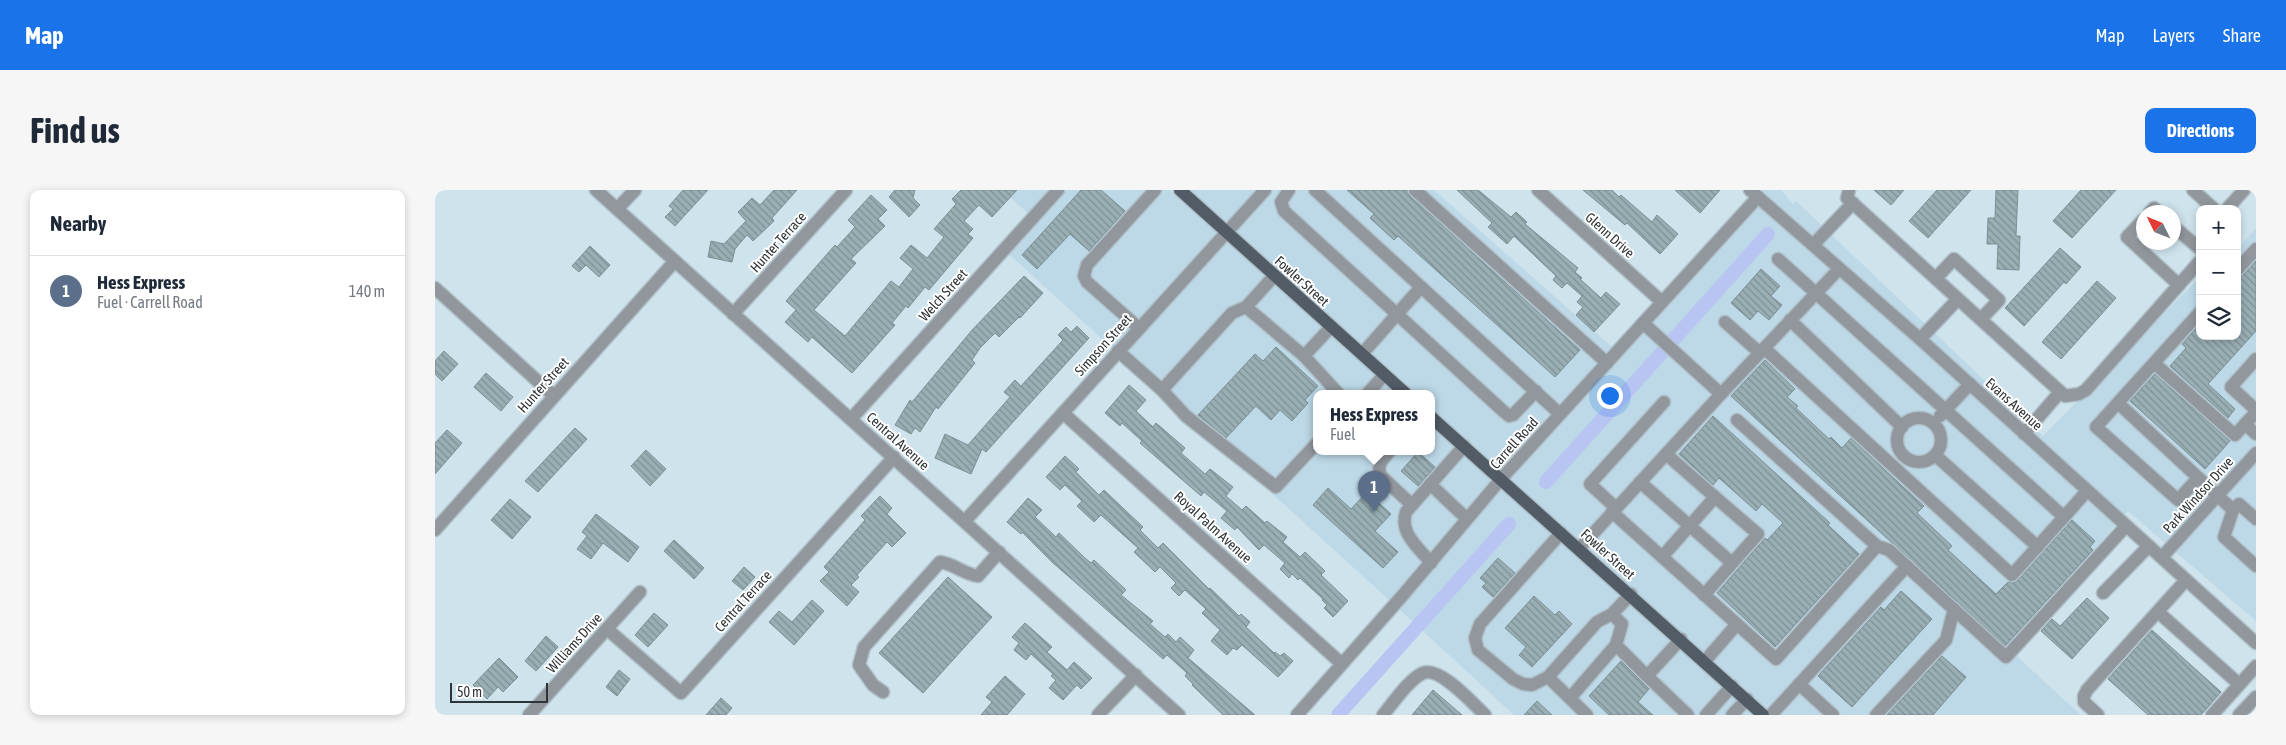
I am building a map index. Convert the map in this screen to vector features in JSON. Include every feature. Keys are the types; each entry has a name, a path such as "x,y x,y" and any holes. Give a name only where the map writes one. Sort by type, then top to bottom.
{"main road":[{"name":"Fowler Street","path":"1186,192 1225,232 1402,390"},
{"name":"Fowler Street","path":"1435,421 1705,660 1763,715"}],"street":[{"name":"Central Avenue","path":"596,190 1179,715"},
{"path":"617,209 635,190"},
{"name":"Hunter Terrace","path":"733,314 845,190"},
{"name":"Welch Street","path":"851,419 1058,190"},
{"path":"1139,328 1087,282 1084,276 1087,265 1155,190"},
{"name":"Simpson Street","path":"965,521 1265,190"},
{"path":"1289,190 1281,202 1285,211 1509,416 1517,412 1535,391"},
{"path":"1315,190 1561,414"},
{"path":"1415,190 1607,363"},
{"name":"Glenn Drive","path":"1538,190 1662,302"},
{"path":"1849,190 1847,198 2065,396 2079,394 2086,390 2196,266"},
{"path":"2193,190 2210,205"},
{"path":"2231,205 2244,190"},
{"name":"Carrell Road","path":"1297,715 1431,563 1501,479 1662,302 1754,194"},
{"name":"Evans Avenue","path":"1754,194 1920,339 2256,644"},
{"path":"1813,245 1853,203"},
{"path":"2136,227 2127,237 2136,245"},
{"path":"2181,233 2196,246"},
{"path":"2241,266 2256,249"},
{"path":"2141,250 2179,285"},
{"path":"1936,278 1954,258 1999,300 1981,319"},
{"path":"1778,259 2065,517"},
{"name":"Hunter Street","path":"435,530 675,261"},
{"path":"1579,549 1665,454 1839,269"},
{"path":"1162,390 1232,313 1246,307 1274,276"},
{"path":"1362,354 1421,287"},
{"path":"435,288 554,396"},
{"path":"1920,339 1958,299"},
{"path":"1246,307 1304,356 1336,390"},
{"path":"2196,316 2096,427 2178,500 2198,478"},
{"path":"1791,320 1902,427"},
{"path":"1725,322 1762,351 1894,467 2012,575 2087,491"},
{"path":"1643,323 1721,394"},
{"path":"1304,356 1331,327"},
{"path":"1118,351 1162,390 1186,416 1276,488 1313,447"},
{"path":"2154,363 2235,435 2256,411 2231,387 2256,358"},
{"path":"1371,390 1384,375"},
{"path":"1934,424 1970,384"},
{"path":"2024,434 2060,392"},
{"path":"1663,402 1590,484 1662,557 1775,659 1877,546"},
{"path":"2118,403 2233,510"},
{"name":"Royal Palm Avenue","path":"1063,412 1342,664"},
{"path":"1914,419 1928,420 1934,424 1941,436 1941,443 1935,455 1923,462 1915,462 1904,456 1897,441 1902,427 1914,419"},
{"path":"1737,420 1877,546 1889,550 2006,657 2126,526"},
{"path":"2245,424 2256,434"},
{"path":"1431,563 1407,535 1403,520 1406,512 1464,446"},
{"name":"Park Windsor Drive","path":"2162,557 2256,453"},
{"path":"1665,454 1758,534 1704,595"},
{"path":"1386,455 1381,461 1379,471 1381,476 1412,505"},
{"path":"1935,455 2038,546"},
{"path":"1894,467 1904,456"},
{"name":"Central Terrace","path":"607,629 681,693 894,457"},
{"path":"1640,482 1733,563"},
{"path":"1431,484 1467,519"},
{"path":"1662,557 1715,497"},
{"path":"2256,518 2239,504 2233,510 2224,537 2256,566"},
{"path":"1561,533 1481,624 1475,638 1478,650 1513,679 1523,684 1532,685 1547,677 1597,622 1612,614 1631,594"},
{"path":"2103,593 2149,546"},
{"path":"883,692 873,685 859,665 864,647 940,562 951,563 968,574 978,576 999,552"},
{"path":"1771,715 1907,566"},
{"path":"2098,715 2084,702 2087,690 2186,580"},
{"name":"Williams Drive","path":"529,715 640,592"},
{"path":"1876,715 1945,640 1954,609"},
{"path":"2158,612 2239,684"},
{"path":"1569,698 1617,645 1622,624 1612,614"},
{"path":"1705,660 1737,624"},
{"path":"1647,676 1681,639"},
{"path":"1617,645 1688,715"},
{"path":"2212,715 2256,666"},
{"path":"1383,715 1418,676 1432,672 1446,680 1485,715"},
{"path":"1098,715 1136,675"},
{"path":"1547,677 1587,715"},
{"path":"1799,684 1833,715"},
{"path":"1706,715 1732,686"},
{"path":"2239,715 2256,697"},
{"path":"1732,715 1747,699"}],"shaded area":[{"path":"1002,190 1170,190 1392,390 1313,390 1313,455 1435,455 1435,429 1491,479 1389,600 1001,247 1030,215"},
{"path":"1190,190 1434,190 1612,347 1500,469 1435,411 1435,390 1412,390"},
{"path":"1760,190 1781,190 1793,204 1796,201 2043,436 2196,281 2196,340 2241,340 2241,245 2256,228 2256,621 2128,511 2124,515 1924,334"},
{"path":"1759,207 1915,344 2115,525 2010,650 2081,715 1773,715 1511,479"},
{"path":"1502,489 1754,715 1514,715 1400,610"}],"building":[{"path":"683,190 708,190 675,226 665,217 673,209 669,206"},
{"path":"774,190 797,190 772,218 774,221 753,241 747,235 735,249 732,262 708,257 711,241 724,244 746,221 738,212 752,198 760,205"},
{"path":"895,190 915,190 913,198 920,205 909,217 889,197"},
{"path":"961,190 1017,190 992,217 979,205 964,221 973,229 968,234 973,238 929,290 925,287 908,308 906,306 892,323 895,325 852,373 812,337 808,342 785,322 796,310 786,301 835,245 837,247 855,227 848,220 871,195 887,210 878,219 885,226 851,259 856,263 814,310 845,336 891,281 899,287 913,269 900,258 911,245 927,258 944,237 934,229 956,204 952,199"},
{"path":"1081,190 1101,190 1125,211 1089,251 1070,234 1037,269 1022,255"},
{"path":"1347,190 1407,190 1410,196 1580,350 1555,377 1398,236 1394,240 1370,218 1374,214"},
{"path":"1457,190 1478,190 1511,217 1516,212 1527,222 1525,224 1578,268 1575,272 1582,278 1580,279 1601,298 1606,292 1620,304 1594,332 1576,315 1583,307 1577,302 1582,296 1567,283 1562,288 1553,280 1556,276 1514,236 1507,244 1488,227 1492,223"},
{"path":"1583,190 1612,190 1619,197 1621,195 1652,222 1657,215 1678,234 1660,254 1627,223 1625,225"},
{"path":"1675,190 1720,190 1700,213"},
{"path":"1874,190 1904,190 1891,205"},
{"path":"1937,190 1971,190 1928,238 1909,221"},
{"path":"1996,190 2018,190 2016,236 2020,236 2019,270 1997,269 1998,244 1987,244 1988,218 1995,218"},
{"path":"2081,190 2116,190 2072,238 2053,221"},
{"path":"590,246 610,265 599,277 586,265 579,272 572,266"},
{"path":"2060,248 2081,267 2066,284 2064,282 2024,326 2005,308"},
{"path":"2256,261 2256,331 2208,384 2235,409 2228,418 2170,366 2186,348 2182,344 2196,328 2196,340 2241,340 2241,276"},
{"path":"1761,269 1780,286 1771,296 1782,305 1769,320 1758,311 1750,320 1731,303"},
{"path":"1024,276 1043,293 999,337 995,333 980,348 972,360 975,363 938,409 936,407 920,432 915,428 911,434 895,425 910,400 912,402 973,329"},
{"path":"2097,281 2116,298 2061,359 2042,342"},
{"path":"1077,326 1089,338 986,452 982,449 971,474 935,458 945,434 968,445 1010,397 1004,392 1015,380 1021,386 1063,340 1058,335 1066,327 1071,332"},
{"path":"1276,347 1318,386 1305,400 1308,403 1292,421 1280,410 1271,420 1256,406 1226,438 1198,415 1255,354 1263,361"},
{"path":"444,351 458,364 442,381 435,374 435,361"},
{"path":"1765,360 1795,389 1787,397 1798,406 1796,408 1829,439 1831,437 1842,448 1851,438 1924,506 1917,513 1952,546 1948,550 1996,594 2008,582 2014,583 2018,580 2072,520 2095,541 2090,547 2093,550 2005,646 1731,396"},
{"path":"486,373 513,397 501,411 474,387"},
{"path":"2155,374 2230,441 2205,469 2130,401"},
{"path":"1129,385 1146,400 1136,411 1153,427 1156,423 1185,448 1181,453 1205,474 1210,469 1233,487 1226,496 1242,510 1246,506 1265,523 1267,521 1287,537 1283,542 1300,557 1305,552 1325,571 1321,575 1348,601 1333,617 1324,608 1327,605 1323,599 1300,578 1298,580 1292,574 1289,578 1280,569 1285,563 1264,545 1259,550 1237,527 1235,530 1221,518 1227,511 1204,492 1201,496 1140,443 1142,441 1122,423 1120,426 1105,413"},
{"path":"1713,416 1830,523 1828,525 1859,554 1775,647 1717,593 1765,538 1767,540 1783,523 1762,504 1756,511 1719,478 1713,485 1679,454"},
{"path":"575,428 587,439 538,492 525,481"},
{"path":"447,430 462,443 435,474 435,443"},
{"path":"646,450 666,469 650,486 631,466"},
{"path":"1415,455 1421,455 1435,467 1418,486 1401,471"},
{"path":"1065,456 1079,469 1076,472 1099,495 1104,490 1143,527 1140,530 1158,548 1163,543 1209,589 1239,616 1241,614 1250,622 1246,627 1274,653 1280,656 1284,653 1293,661 1278,677 1242,645 1237,650 1233,648 1227,655 1211,641 1220,630 1202,613 1206,609 1185,590 1179,596 1171,588 1176,583 1160,567 1155,572 1134,552 1138,548 1101,515 1094,522 1077,506 1082,501 1065,485 1060,490 1046,477"},
{"path":"1328,488 1351,509 1367,492 1391,514 1375,531 1398,552 1383,568 1313,505"},
{"path":"880,496 892,508 887,514 906,533 892,547 887,542 857,575 859,577 851,585 859,592 847,606 820,581 829,572 824,567 865,520 861,516"},
{"path":"1028,498 1042,510 1035,517 1056,537 1059,533 1091,563 1094,560 1126,590 1121,595 1153,621 1150,624 1165,637 1168,634 1176,642 1180,637 1194,650 1188,658 1255,715 1223,715 1192,685 1185,676 1187,673 1167,655 1163,659 1052,562 1022,532 1021,534 1007,522"},
{"path":"510,499 531,517 512,539 491,520"},
{"path":"596,514 639,547 628,562 603,543 591,559 577,549 587,536 582,532"},
{"path":"674,540 704,568 694,579 664,551"},
{"path":"1498,558 1515,573 1493,597 1482,587 1486,583 1480,578"},
{"path":"744,567 755,577 743,590 732,581"},
{"path":"948,577 992,617 923,693 879,653"},
{"path":"1901,591 1932,619 1852,707 1818,676 1881,607 1884,610"},
{"path":"1534,596 1555,615 1559,611 1572,624 1532,667 1519,655 1526,647 1505,628"},
{"path":"2087,598 2109,618 2072,659 2041,631 2052,619 2060,626"},
{"path":"812,600 824,611 794,645 769,622 779,611 792,622"},
{"path":"654,613 668,625 648,647 635,635"},
{"path":"1025,623 1052,647 1047,652 1067,670 1074,662 1092,678 1081,689 1077,685 1063,700 1049,688 1056,680 1051,676 1053,674 1031,654 1026,660 1014,650 1019,643 1012,637"},
{"path":"2152,630 2221,692 2201,715 2148,715 2108,679"},
{"path":"546,636 558,647 536,671 525,661"},
{"path":"1942,656 1966,677 1933,715 1887,715"},
{"path":"499,658 518,677 503,692 498,687 487,699 473,685"},
{"path":"1621,661 1649,689 1638,702 1653,715 1609,715 1589,696"},
{"path":"619,670 630,679 617,696 606,687"},
{"path":"1005,676 1025,694 1007,715 981,715 992,702 986,697"},
{"path":"1433,690 1462,715 1412,715"},
{"path":"721,698 732,708 726,715 706,715"},
{"path":"1537,701 1552,715 1524,715"}],"waterway":[{"path":"1546,482 1768,234"},
{"path":"1338,715 1509,524"}],"place":[{"name":"Hess Express","path":"1374,512"}]}
